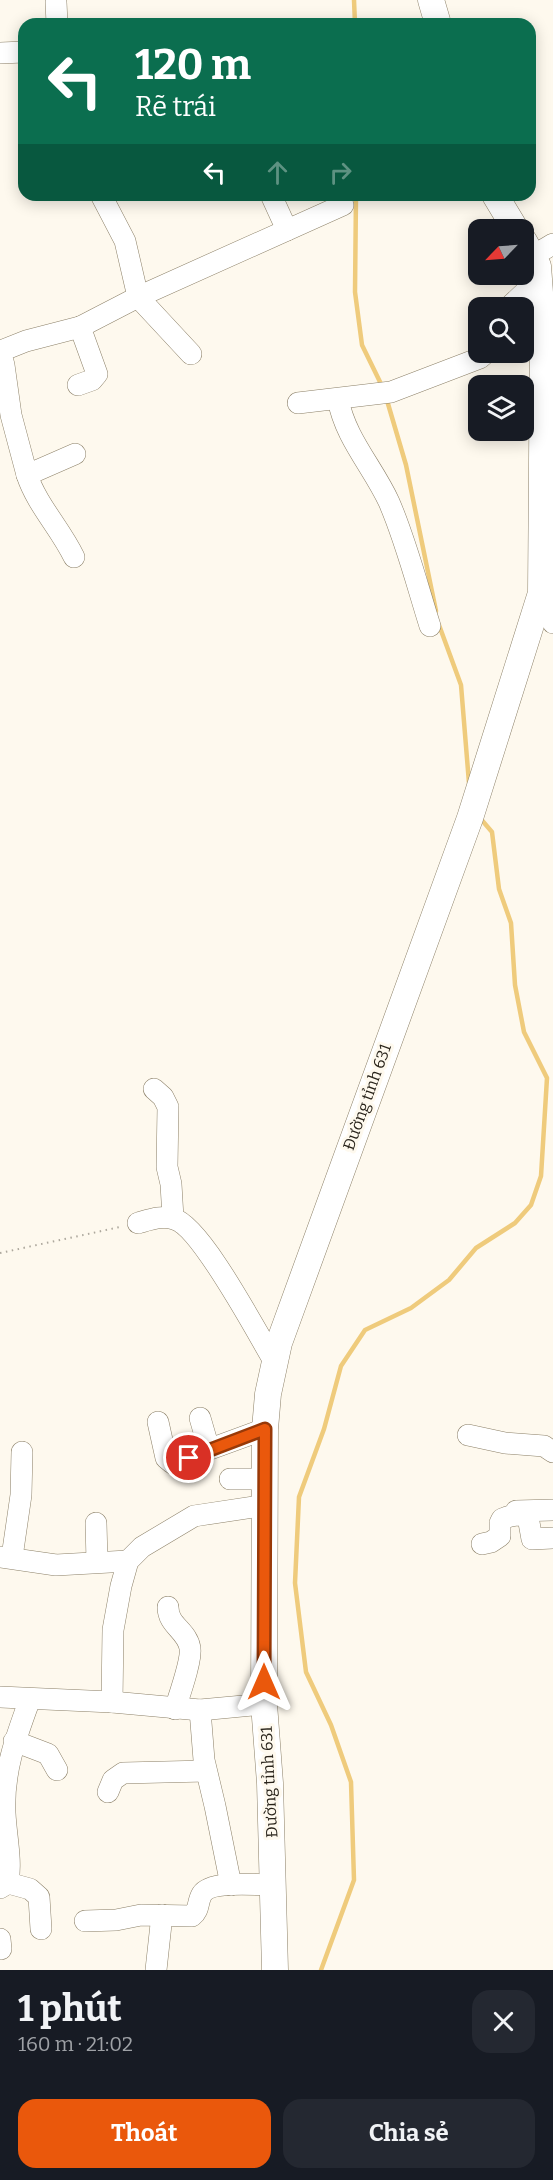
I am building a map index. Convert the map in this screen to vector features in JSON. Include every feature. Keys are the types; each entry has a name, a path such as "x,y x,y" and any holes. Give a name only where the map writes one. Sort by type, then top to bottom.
{"main road":[{"path":"431,0 436,18"},
{"path":"499,201 509,219"},
{"name":"Đường tỉnh 631","path":"275,1970 270,1783 264,1704 265,1429 268,1394 280,1342 309,1256 470,818 486,764 549,606 549,362 537,255"}],"street":[{"path":"56,2 57,18"},
{"path":"0,53 18,52"},
{"path":"104,201 125,240 138,297 191,354"},
{"path":"274,201 287,230"},
{"path":"74,557 61,532 35,495 27,475 11,415 0,351 19,343 80,327 138,297 343,205"},
{"path":"514,297 537,255"},
{"path":"78,385 92,380 97,374 80,327"},
{"path":"298,403 391,392 468,363"},
{"path":"338,399 341,416 392,509 430,626"},
{"path":"27,475 75,454"},
{"path":"154,1089 163,1097 168,1107 167,1167 171,1184 173,1218"},
{"path":"138,1223 159,1218 173,1218 186,1226 201,1241 280,1342"},
{"path":"200,1418 209,1449"},
{"path":"158,1422 166,1458 170,1463 176,1463 265,1429"},
{"path":"468,1435 505,1443 544,1446 553,1452"},
{"path":"22,1452 21,1495 6,1557 56,1565 128,1561"},
{"path":"230,1479 266,1479"},
{"path":"112,1702 114,1630 128,1561 142,1547 194,1516 266,1505"},
{"path":"516,1511 553,1510"},
{"path":"482,1544 496,1540 500,1536 502,1519 525,1515 528,1517 532,1539 553,1538"},
{"path":"96,1524 97,1561"},
{"path":"168,1607 171,1622 180,1630 190,1648 175,1709"},
{"path":"0,1697 112,1702 200,1710 264,1704"},
{"path":"30,1699 8,1760 5,1814 9,1860 4,1886 30,1889 39,1897 41,1929"},
{"path":"200,1710 206,1771 231,1885"},
{"path":"14,1741 48,1754 57,1770"},
{"path":"108,1792 116,1777 128,1772 206,1771"},
{"path":"85,1921 116,1920 141,1915 192,1916 197,1912 204,1891 231,1885 273,1885"},
{"path":"156,1970 162,1915"}],"path":[{"path":"0,1253 138,1223"}],"waterway":[{"path":"354,0 355,18"},
{"path":"356,201 355,292 362,345 382,386"},
{"path":"386,397 406,465 436,611"},
{"path":"439,625 461,685 469,783"},
{"path":"321,1970 354,1880 351,1782 331,1725 306,1672 295,1583 299,1497 324,1429 341,1366 365,1330 411,1308 449,1280 476,1248 515,1223 531,1205 541,1176 547,1078 524,1032 515,985 511,923 499,889 492,832 480,818"}],"route":[{"path":"189,1458 265,1429 264,1682"}]}
